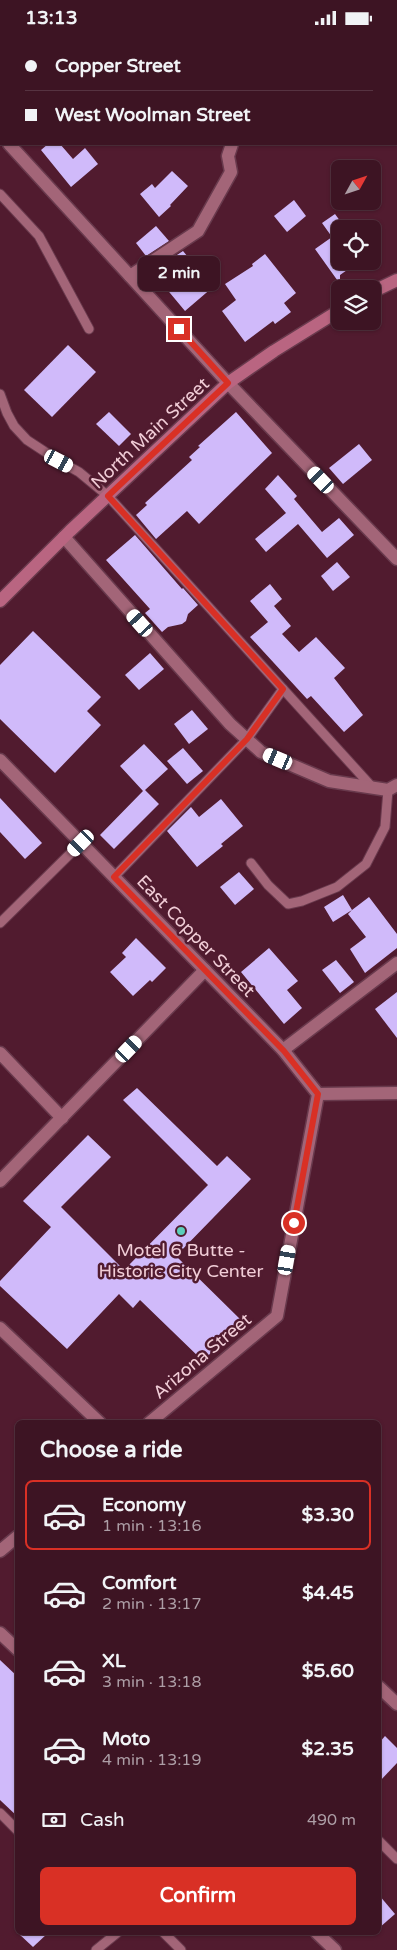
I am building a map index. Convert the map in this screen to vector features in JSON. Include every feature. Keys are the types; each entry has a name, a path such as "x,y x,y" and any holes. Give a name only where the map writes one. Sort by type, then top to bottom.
{"main road":[{"path":"381,288 397,280"},
{"name":"North Main Street","path":"0,601 64,537 228,383 274,351 331,316"}],"street":[{"path":"10,145 228,383 397,559"},
{"path":"130,276 198,231 231,172 228,157 232,145"},
{"path":"64,537 230,724 261,752 329,781 372,787 393,787"},
{"name":"East Copper Street","path":"0,760 284,1051 318,1094"},
{"path":"284,1051 397,963"},
{"path":"0,1181 205,970"},
{"path":"0,1053 62,1118"},
{"path":"318,1094 397,1093"},
{"name":"Arizona Street","path":"153,1420 277,1316 318,1094"},
{"path":"0,1328 97,1420"},
{"path":"0,1551 15,1538"},
{"path":"0,1633 15,1647"},
{"path":"381,1692 397,1704"},
{"path":"319,1935 335,1950"}],"lane":[{"path":"0,194 39,236 89,329"},
{"path":"0,394 10,420 28,440 79,472 108,496 372,787"},
{"path":"114,877 247,739 283,689"},
{"path":"251,863 268,885 288,904 302,901 337,887 366,864 385,827 393,787"},
{"path":"0,923 81,843"},
{"path":"0,1813 15,1828"},
{"path":"381,1843 397,1859"},
{"path":"96,1950 115,1935"},
{"path":"166,1935 181,1950"}],"building":[{"path":"47,145 61,145 73,159 85,148 98,164 71,187 41,150"},
{"path":"172,171 188,186 159,217 140,194 152,184 155,188"},
{"path":"294,200 306,216 287,232 274,216"},
{"path":"335,214 339,220 331,220 331,236 322,223"},
{"path":"156,226 169,241 146,256 136,243"},
{"path":"331,238 331,270 347,270 340,275 340,280 337,280 315,249"},
{"path":"183,251 213,287 185,311 155,275 159,271 157,268"},
{"path":"265,254 296,293 284,303 291,312 275,324 273,321 245,342 222,311 236,300 225,284 253,266 252,264"},
{"path":"68,345 96,372 52,417 24,390"},
{"path":"109,412 131,434 119,446 96,424"},
{"path":"236,412 272,453 199,524 187,511 156,539 136,515 147,505 145,503 192,460 189,457 200,447 198,446"},
{"path":"359,444 372,460 343,484 329,468"},
{"path":"278,475 297,496 294,499 322,532 339,518 354,535 327,558 298,524 266,552 255,539 286,513 265,489"},
{"path":"135,535 198,605 188,614 186,621 182,624 168,627 162,632 145,613 150,609 106,560"},
{"path":"337,562 350,577 333,591 321,576"},
{"path":"270,584 282,599 274,606 291,626 282,634 299,652 316,637 345,668 334,678 363,715 344,732 311,696 307,699 250,637 268,622 250,601"},
{"path":"33,631 101,697 87,711 101,725 55,773 0,719 0,665"},
{"path":"150,653 164,669 139,690 125,675"},
{"path":"192,710 208,729 189,744 174,724"},
{"path":"144,744 168,769 145,790 159,804 114,849 100,835 143,791 120,766"},
{"path":"183,748 203,771 187,784 167,761"},
{"path":"0,798 42,843 25,859 0,832"},
{"path":"221,799 243,826 221,844 223,846 197,867 167,831 191,807 199,817"},
{"path":"239,872 254,889 235,905 220,887"},
{"path":"343,895 352,910 333,922 324,907"},
{"path":"369,897 397,934 397,948 365,973 350,949 366,937 348,914"},
{"path":"136,938 166,968 152,982 150,980 133,996 110,972 126,957 122,953"},
{"path":"269,948 298,981 287,990 302,1008 284,1024 241,972"},
{"path":"336,960 354,982 340,993 322,970"},
{"path":"397,992 397,1038 375,1009"},
{"name":"Motel 6 Butte - Historic City Center","path":"137,1088 217,1166 227,1156 251,1179 176,1256 242,1321 203,1361 140,1300 133,1308 119,1294 67,1349 0,1286 0,1281 51,1227 23,1201 88,1135 111,1157 61,1207 124,1270 208,1185 123,1100"},
{"path":"0,1660 15,1674 15,1814 0,1800"},
{"path":"385,1736 397,1748 397,1763 381,1780 381,1741"},
{"path":"381,1897 395,1914 381,1926"},
{"path":"20,1935 46,1935 33,1947"}],"place":[{"name":"Motel 6 Butte - Historic City Center","path":"181,1231"}],"route":[{"path":"179,329 228,383 108,496 283,689 247,739 114,877 284,1051 318,1094 294,1223"}]}
